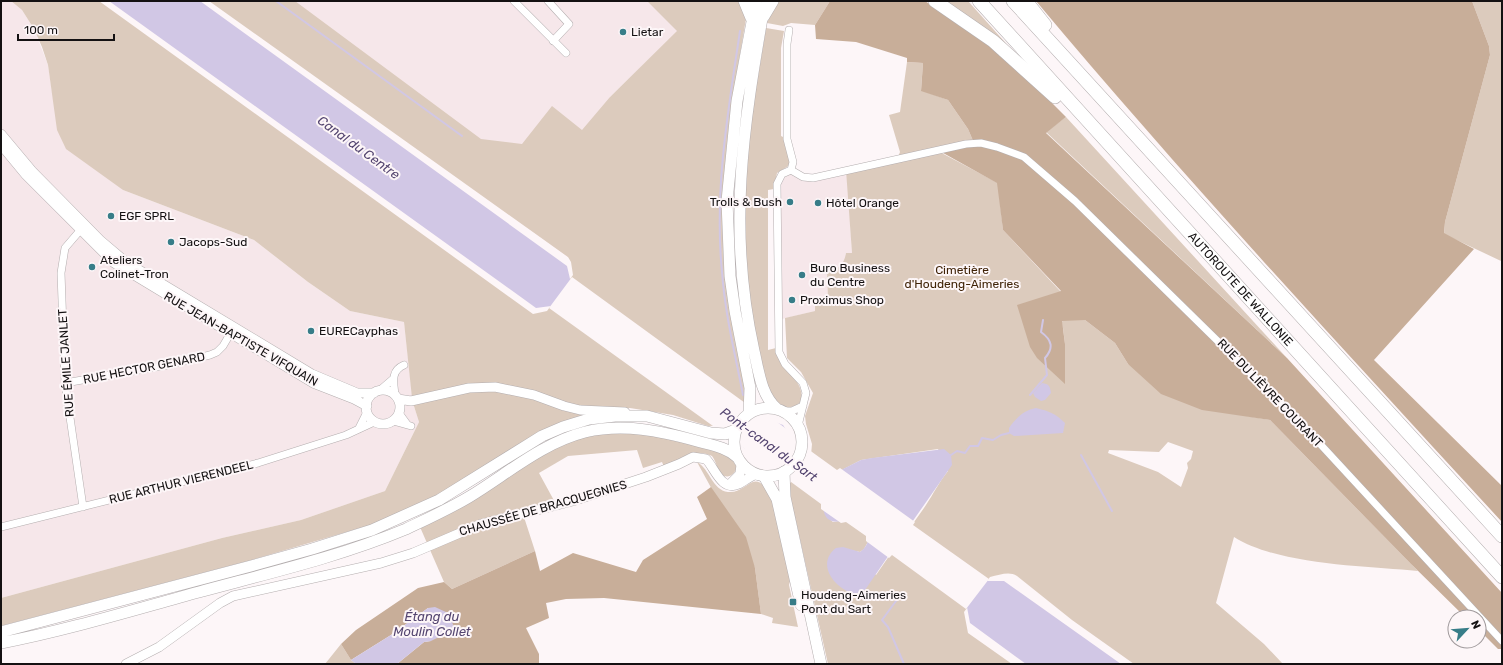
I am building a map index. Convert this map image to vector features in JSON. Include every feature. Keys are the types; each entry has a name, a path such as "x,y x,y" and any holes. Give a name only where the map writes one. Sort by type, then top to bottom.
{"highway":[{"path":"757,17 772,1"},
{"path":"935,1 993,41 1025,68 1065,106 1085,118"},
{"name":"AUTOROUTE DE WALLONIE","path":"979,1 1502,577"},
{"name":"AUTOROUTE DE WALLONIE","path":"1013,1 1502,536"},
{"path":"1026,1 1053,34 1064,57"}],"main road":[{"path":"744,1 757,17"},
{"path":"756,1 757,17 740,171 739,240 746,308 755,356 764,392 771,404 794,420 798,426 802,439 800,452 794,464 784,472 775,476 760,475"},
{"path":"749,413 750,388 735,311 730,276 728,201 737,102 757,17 765,1"},
{"path":"739,461 734,446 736,430 739,423 749,413 763,408 780,410"},
{"path":"1,632 344,540 405,517 438,500 550,432 597,418 647,416 711,433 724,434 736,430"},
{"path":"1,643 246,580 378,540 432,516 468,497 550,445 585,432 624,427 648,429 726,450 760,475 777,499 815,664"},
{"path":"784,472 785,497 821,664"}],"street":[{"path":"514,1 566,53"},
{"path":"548,1 569,24 553,41"},
{"path":"789,30 787,44 786,139 793,162 791,170 779,176 776,190 779,352 785,364 805,387 806,396 802,406 798,426"},
{"name":"RUE JEAN-BAPTISTE VIFQUAIN","path":"1,134 114,263 312,374 357,392 385,391 396,397 411,401 469,388 495,387 534,395 580,410 612,410 647,416"},
{"name":"RUE DU LIÈVRE COURANT","path":"791,170 803,177 813,178 948,147 974,143 1008,150 1024,157 1076,201 1297,419 1502,641"},
{"name":"RUE JEAN-BAPTISTE VIFQUAIN","path":"1,145 26,175 82,228"},
{"name":"RUE ÉMILE JANLET","path":"82,228 65,248 61,273 64,383 82,507"},
{"name":"RUE JEAN-BAPTISTE VIFQUAIN","path":"233,331 313,383 354,399 367,409 374,422"},
{"name":"RUE HECTOR GENARD","path":"64,383 168,365 210,355 217,352 223,346 233,331"},
{"path":"359,428 367,409 368,401 393,379 397,369 404,365"},
{"path":"393,379 396,397 400,408 399,413 393,421"},
{"path":"780,410 792,411 802,406"},
{"path":"374,422 384,424 393,421 409,425 399,413"},
{"name":"RUE ARTHUR VIERENDEEL","path":"1,527 258,463 346,435 374,422"},
{"name":"CHAUSSÉE DE BRACQUEGNIES","path":"131,663 159,647 220,603 233,596 358,569 397,558 464,530 573,501 646,477 693,457 706,459 721,481 730,484"},
{"path":"730,484 740,474 739,461"},
{"path":"730,484 739,484 760,475"}],"shaded area":[{"path":"1,1 11,1 22,10 34,29 48,65 52,92 123,190 254,240 308,282 350,311 404,322 413,403 419,422 385,491 301,520 222,538 1,598"},
{"path":"215,1 647,1 678,31 610,97 568,257"},
{"path":"830,1 925,1 991,45 1019,70 1066,117 1046,133 1287,358 1502,593 1502,649 1498,649 1487,638 1487,609 1457,609 1270,420 1202,410 1161,394 1128,364 1115,343 1085,320 1062,321 1065,344 1065,384 1037,358 1030,347 1017,305 1061,291 1003,230 997,183 936,149 974,143 968,129 948,100 921,91 923,63 907,62 907,58 856,42 816,39 815,25"},
{"path":"1036,1 1472,1 1489,46 1490,55 1445,222 1444,233 1474,249 1374,360 1502,486 1502,522 1208,199"},
{"path":"847,172 852,253 846,253 845,261 840,267 827,271 828,300 815,311 782,319 780,187 782,179 790,174 796,176"},
{"path":"711,487 746,537 755,568 761,614 604,598 566,599 546,603 549,618 526,628 539,654 539,664 397,664 424,642 431,641 428,608 391,635 351,660 341,644 356,630 418,588 444,582 452,589 535,551 540,571 573,553 636,572 643,560 707,519 697,497"}],"green space":[{"path":"11,1 99,1 533,314 547,311 573,275 571,262 568,257 209,1 295,1 481,139 522,144 552,106 582,130 610,97 677,31 647,1 740,1 747,13 736,78 724,194 748,397 732,425 708,426 673,415 630,408 587,409 502,386 412,398 404,322 350,311 308,282 254,240 123,190 66,149 57,130 48,65 42,47 34,29 22,10"},
{"path":"776,1 830,1 815,25 791,23 783,26 767,23"},
{"path":"946,1 968,1 1012,50"},
{"path":"1472,1 1502,1 1501,261 1444,234 1445,222 1490,55 1489,46"},
{"path":"766,28 784,31 781,48 781,136 785,138 790,165 777,173 774,189 768,190 768,350 776,348 782,363 800,387 801,402 795,406 786,408 782,407 770,394 757,348 744,256 746,150"},
{"name":"Cimetière d'Houdeng-Aimeries","path":"907,62 923,63 921,90 948,100 968,129 974,143 936,150 998,183 1003,230 1061,292 1062,320 1085,320 1115,343 1128,364 1247,416 1270,420 1418,571 1323,563 1298,559 1252,546 1234,537 1216,603 1264,644 1283,664 1134,664 1072,620 1017,576 1001,574 990,577 964,612 968,633 1012,664 828,664 788,486 811,455 812,444 805,416 813,393 801,372 787,358 785,318 815,311 815,302 828,300 827,271 838,268 844,261 846,253 852,253 846,170 898,157 900,152 889,115 900,112","holes":["1062,323 1065,344 1065,383","1168,442 1193,451 1191,459 1187,463 1188,468 1181,487 1158,472 1108,453 1109,450 1159,452","938,449 948,471 929,501 876,575 850,550 860,552 864,549 869,540 856,518 833,522 826,516 836,473 861,460"]},
{"path":"1066,117 1287,358 1046,132"},
{"path":"497,390 597,413 441,494 377,523 248,561 1,626 1,598 222,538 301,520 385,491 419,422 413,403 470,391"},
{"path":"642,433 717,451 731,458 737,467 730,476 723,475 712,456 699,453 681,458 664,467 662,462 643,468 637,450 568,456 539,473 557,506 523,514 535,551 452,589 444,582 420,527 550,449 594,434"},
{"path":"697,462 705,469 718,487 728,492 741,489 755,481 765,487 771,497 790,581 789,585 798,627 772,623 773,618 761,614 755,568"},
{"path":"341,644 351,660 356,664 325,664"}],"water":[{"name":"Canal du Centre","path":"109,1 200,1 567,266 570,279 766,421 783,425 792,439 837,472 861,460 944,449 951,455 952,465 910,525 987,581 1004,581 1121,664 1026,664 970,623 967,607 891,552 865,590 855,594 841,587 830,575 827,561 830,554 836,548 843,547 860,552 867,545 868,535 847,520 836,522 829,520 824,514 823,503 747,450 551,306 536,308"},
{"path":"1042,383 1049,386 1051,393 1045,400 1041,401 1035,397 1033,393"},
{"path":"1036,408 1052,413 1062,420 1065,423 1063,433 1014,436 1009,433 1009,428 1017,418"},
{"name":"Étang du Moulin Collet","path":"435,607 448,613 454,627 447,633 431,641 424,642 397,664 356,664 351,660 391,635 428,608"}],"pier":[{"name":"Pont-canal du Sart","path":"572,277 767,419 773,419 792,433 794,439 837,470 840,468 915,522 913,525 989,579 966,609 892,555 889,558 866,541 866,536 846,522 841,523 821,509 821,504 772,468 764,468 748,456 745,449 549,308"}],"waterway":[{"path":"276,1 462,136"},
{"path":"740,31 727,121 721,181 720,242 725,303 743,395"},
{"path":"1030,395 1047,375 1045,358 1051,347 1048,338 1041,332 1043,320"},
{"path":"951,455 957,451 965,453 970,446 978,446 982,438 993,440 1001,435 1009,433"},
{"path":"1081,455 1112,511"},
{"path":"904,664 888,627 882,620 896,601 905,593"}],"place":[{"name":"Lietar","path":"623,32"},
{"name":"Trolls & Bush","path":"790,202"},
{"name":"Hôtel Orange","path":"818,203"},
{"name":"EGF SPRL","path":"111,216"},
{"name":"Jacops-Sud","path":"171,242"},
{"name":"Ateliers Colinet-Tron","path":"92,267"},
{"name":"Buro Business du Centre","path":"802,275"},
{"name":"Proximus Shop","path":"792,300"},
{"name":"EURECayphas","path":"311,331"},
{"name":"Houdeng-Aimeries Pont du Sart","path":"793,602"}]}
